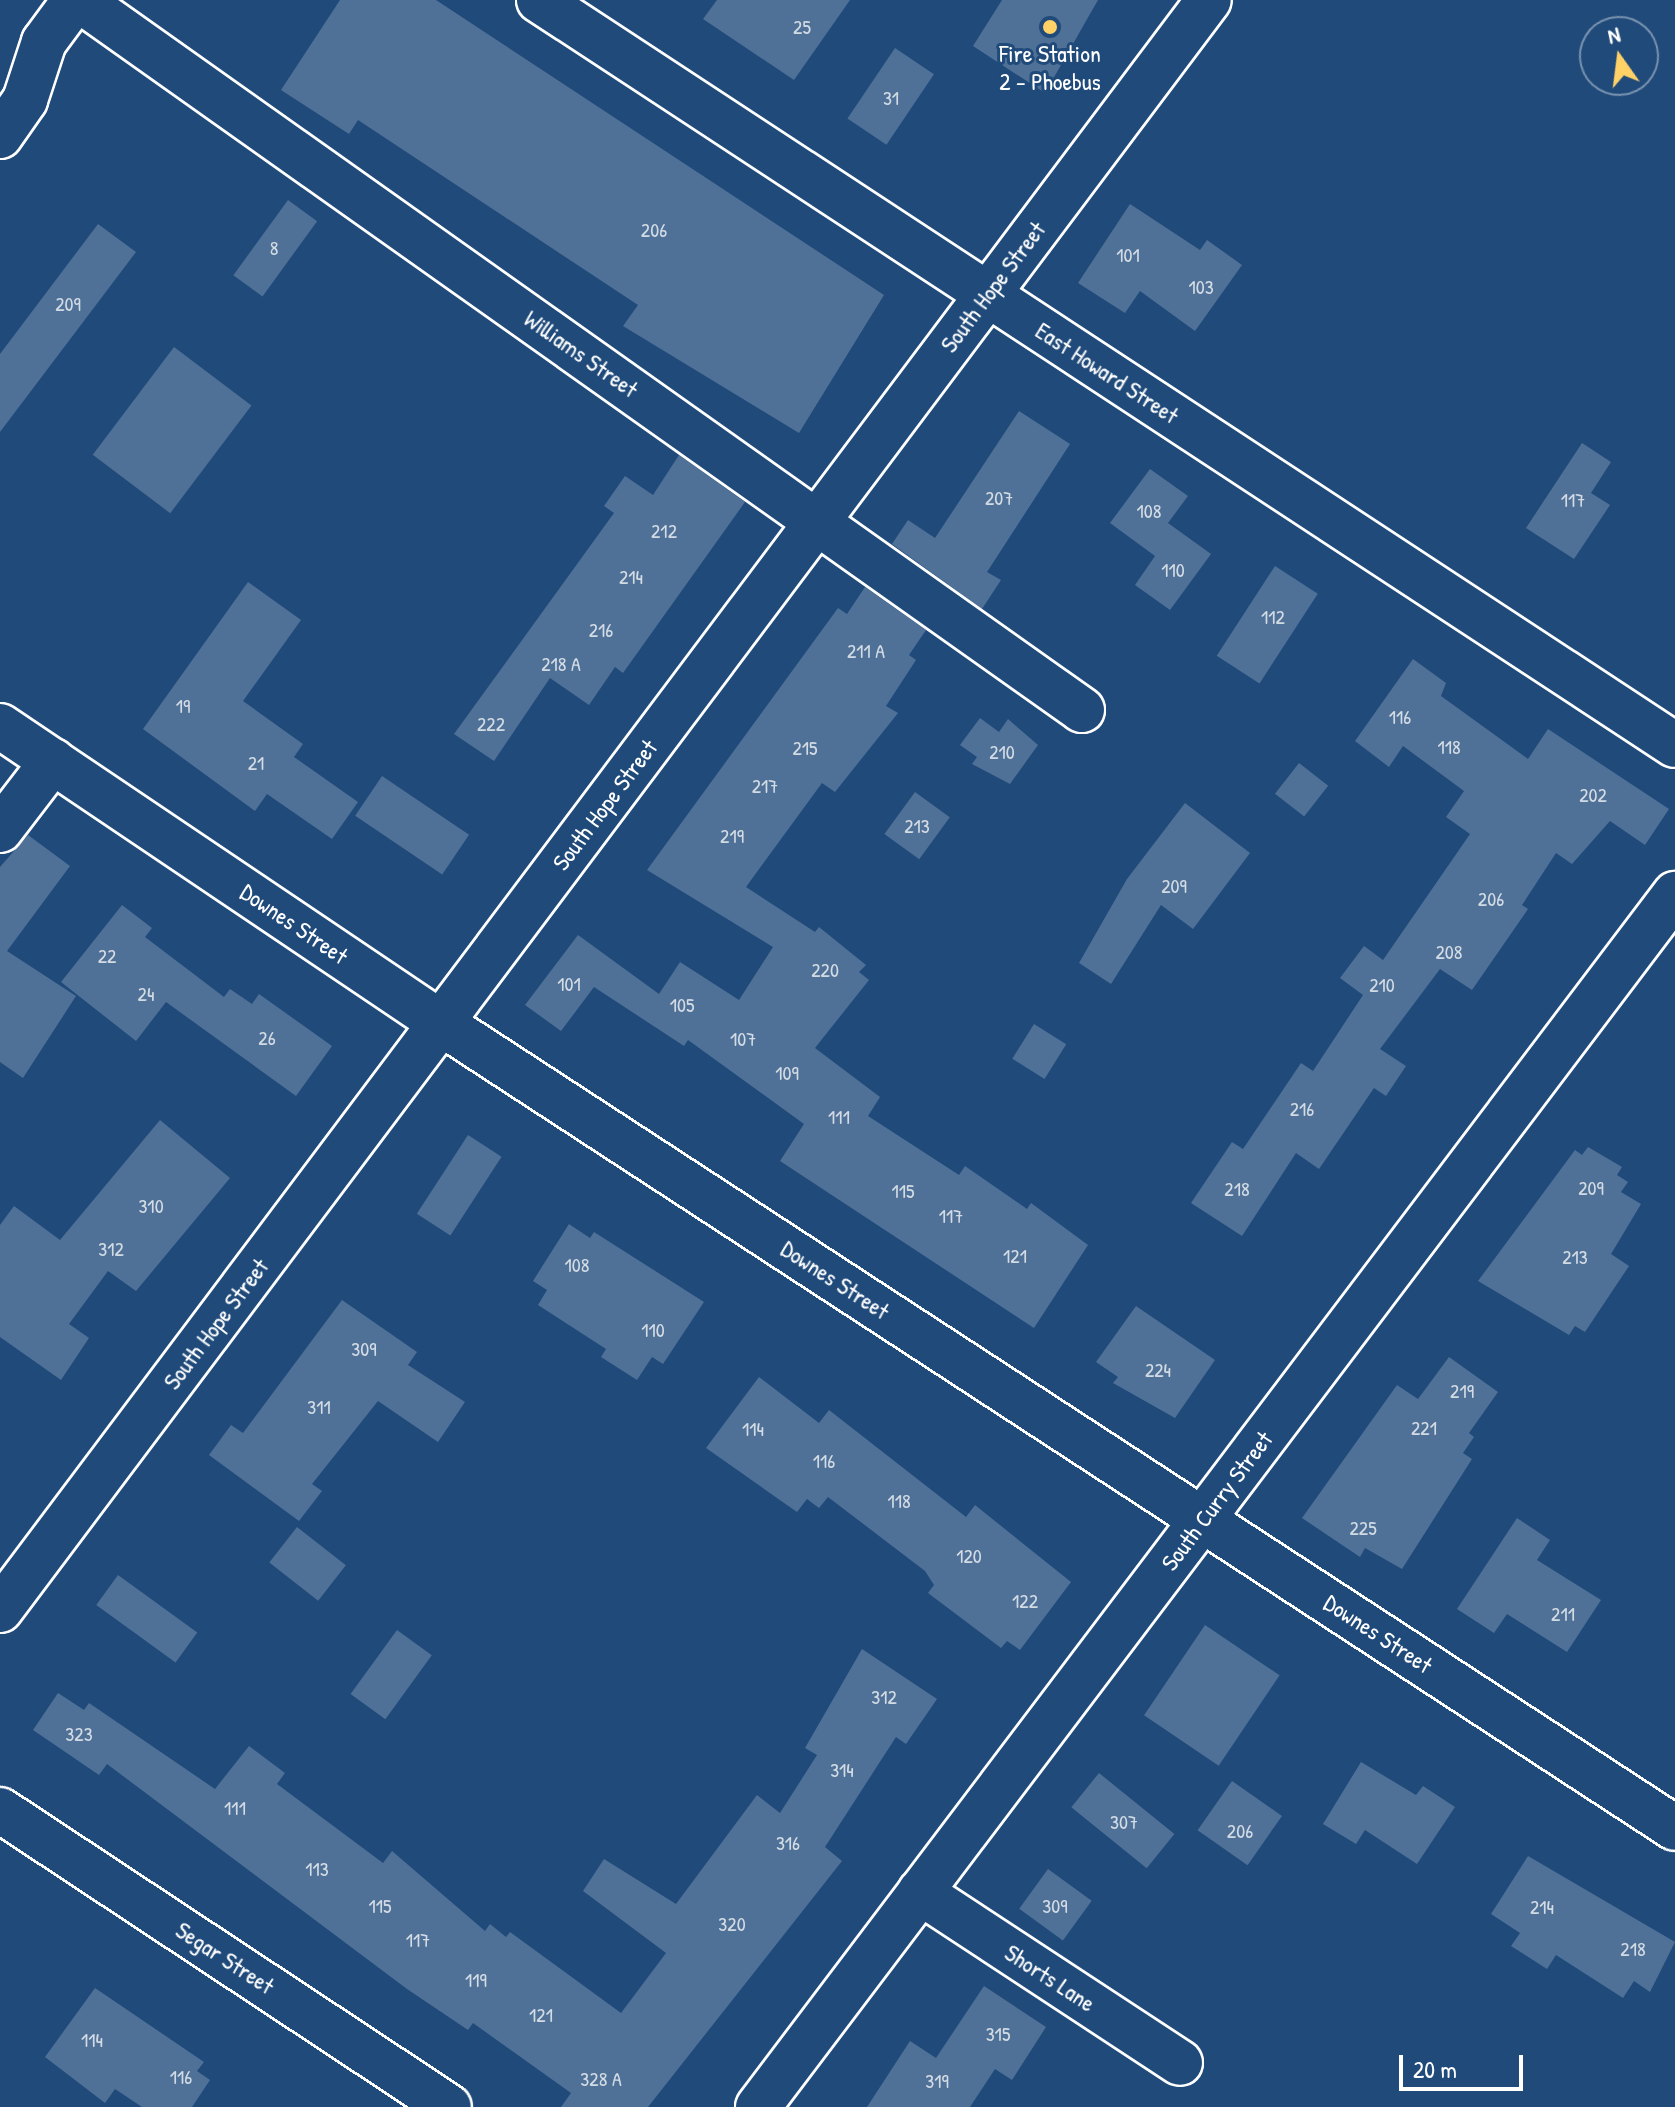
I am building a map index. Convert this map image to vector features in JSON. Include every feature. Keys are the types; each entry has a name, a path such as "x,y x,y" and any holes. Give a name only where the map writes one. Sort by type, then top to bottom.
{"street":[{"path":"0,73 44,42 77,0"},
{"name":"Williams Street","path":"77,0 1082,710"},
{"name":"East Howard Street","path":"539,0 1675,745"},
{"name":"South Hope Street","path":"0,1610 1209,0"},
{"path":"0,136 25,100 44,42"},
{"name":"Downes Street","path":"0,726 441,1023 1675,1828"},
{"path":"0,830 53,761"},
{"name":"South Curry Street","path":"758,2107 1675,894"},
{"name":"Segar Street","path":"0,1810 449,2107"},
{"name":"Shorts Lane","path":"920,1892 1180,2063"}],"building":[{"path":"340,0 436,0 884,295 799,433 623,326 638,305 358,120 349,134 281,90"},
{"path":"717,0 850,0 794,80 703,19"},
{"path":"1002,0 1098,0 1045,93 973,46"},
{"path":"895,48 934,74 886,145 847,118"},
{"path":"288,200 317,221 262,296 233,275"},
{"path":"1130,204 1200,250 1207,240 1242,265 1195,331 1140,291 1125,313 1078,283"},
{"path":"98,224 136,252 0,432 0,354"},
{"path":"174,347 251,405 170,513 93,455"},
{"path":"1019,411 1070,444 987,572 1001,580 982,609 892,544 908,520 935,538"},
{"path":"1582,443 1611,462 1591,493 1610,505 1574,559 1526,528"},
{"path":"679,455 745,502 623,673 615,667 589,705 550,678 494,761 454,734 614,513 604,506 625,476 653,495"},
{"path":"1150,469 1188,496 1168,523 1211,554 1170,610 1135,585 1155,556 1110,523"},
{"path":"1275,566 1318,594 1259,684 1217,656"},
{"path":"248,582 301,620 243,701 303,744 294,757 358,802 332,839 267,794 255,811 143,729"},
{"path":"865,587 926,630 909,655 916,660 886,706 898,713 835,792 822,783 746,887 815,932 819,927 866,965 859,972 869,980 815,1048 880,1097 868,1116 959,1175 965,1166 1027,1209 1031,1203 1088,1245 1034,1328 780,1161 804,1124 688,1040 684,1046 594,987 561,1031 525,1005 578,935 659,994 680,962 739,1000 773,947 647,870 838,608 847,614"},
{"path":"1413,659 1446,683 1441,696 1528,759 1548,729 1669,809 1645,845 1610,821 1572,864 1556,853 1522,905 1528,909 1472,990 1440,969 1380,1049 1406,1066 1386,1096 1374,1088 1319,1169 1296,1153 1242,1236 1191,1203 1232,1142 1243,1149 1301,1063 1313,1071 1363,995 1340,978 1364,946 1383,960 1470,834 1446,817 1464,791 1403,746 1389,767 1355,741"},
{"path":"980,718 999,732 1008,719 1038,745 1010,784 972,764 977,757 960,745"},
{"path":"1299,763 1328,786 1304,817 1275,794"},
{"path":"382,776 469,835 442,875 355,816"},
{"path":"915,792 950,817 919,859 884,834"},
{"path":"1185,803 1250,853 1193,929 1161,905 1111,984 1079,963 1127,879"},
{"path":"28,835 70,866 7,951 76,996 23,1078 0,1062 0,867"},
{"path":"122,905 152,928 145,937 224,997 230,989 252,1004 259,994 332,1046 296,1096 166,1002 136,1041 61,982"},
{"path":"1034,1024 1066,1044 1044,1079 1012,1059"},
{"path":"160,1120 230,1178 136,1291 108,1271 69,1324 89,1338 61,1380 0,1337 0,1225 14,1206 60,1240"},
{"path":"468,1135 502,1157 450,1236 417,1214"},
{"path":"1588,1147 1622,1167 1617,1175 1628,1182 1621,1192 1641,1204 1611,1254 1629,1266 1585,1332 1575,1326 1569,1335 1478,1281 1575,1150 1582,1155"},
{"path":"569,1224 590,1238 594,1232 704,1302 663,1364 652,1357 637,1380 601,1357 606,1349 538,1305 547,1290 533,1281"},
{"path":"342,1300 417,1352 408,1365 465,1402 438,1442 378,1401 312,1484 322,1491 299,1521 209,1455 231,1425 243,1433"},
{"path":"1136,1306 1215,1360 1175,1418 1113,1383 1118,1377 1096,1362"},
{"path":"1449,1357 1498,1392 1469,1433 1474,1437 1463,1453 1472,1459 1402,1569 1365,1548 1360,1557 1302,1518 1397,1385 1418,1399"},
{"path":"759,1377 819,1423 829,1410 966,1517 975,1505 1071,1582 1020,1650 1007,1641 1001,1648 928,1593 934,1585 925,1571 828,1497 819,1508 807,1499 797,1512 706,1448"},
{"path":"1517,1518 1550,1540 1537,1560 1601,1600 1567,1652 1507,1614 1494,1633 1457,1609"},
{"path":"297,1527 346,1565 318,1601 269,1562"},
{"path":"118,1575 197,1633 176,1663 96,1605"},
{"path":"1205,1625 1280,1675 1219,1766 1144,1715"},
{"path":"397,1630 432,1655 385,1719 351,1694"},
{"path":"862,1649 937,1699 906,1744 896,1737 825,1847 842,1861 648,2107 561,2107 571,2093 473,2023 468,2030 407,1989 107,1764 99,1775 33,1730 58,1693 84,1710 89,1703 215,1789 249,1746 285,1773 277,1784 383,1863 392,1851 485,1931 490,1924 506,1937 510,1932 621,2013 666,1953 583,1891 604,1859 676,1904 757,1795 780,1813 817,1755 805,1748"},
{"path":"1361,1762 1416,1795 1423,1786 1455,1807 1417,1864 1365,1830 1356,1844 1323,1824"},
{"path":"1099,1773 1174,1834 1147,1868 1071,1807"},
{"path":"1232,1781 1282,1816 1248,1865 1198,1830"},
{"path":"1528,1856 1675,1942 1650,1992 1634,1981 1623,1998 1556,1955 1547,1969 1511,1946 1520,1933 1491,1914"},
{"path":"1048,1869 1092,1901 1063,1940 1019,1909"},
{"path":"984,1986 1046,2027 1012,2080 995,2069 970,2107 867,2107 910,2041 936,2058"},
{"path":"95,1988 204,2062 197,2071 210,2080 192,2107 142,2107 115,2089 105,2103 45,2057"}],"place":[{"name":"Fire Station 2 - Phoebus","path":"1050,27"}]}
